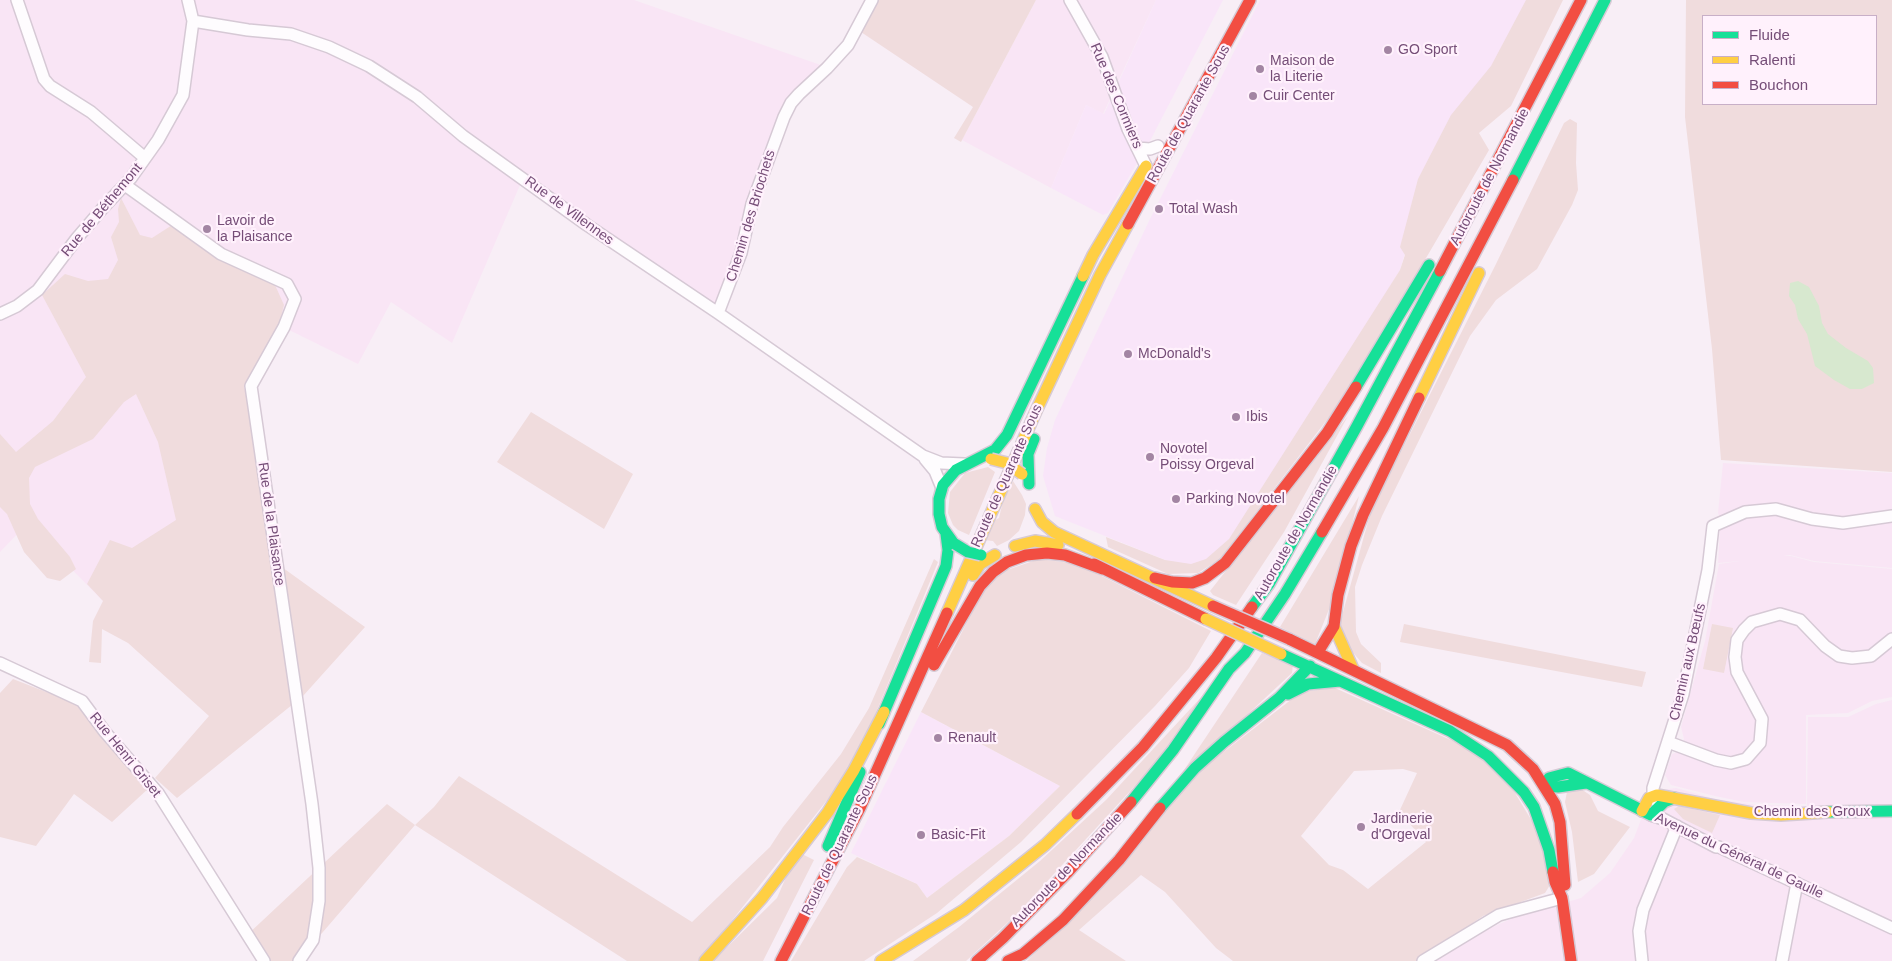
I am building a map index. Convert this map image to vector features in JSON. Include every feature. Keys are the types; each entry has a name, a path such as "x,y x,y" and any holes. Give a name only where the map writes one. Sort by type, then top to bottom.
{"main road":[{"name":"Route de Quarante Sous","path":"799,909 826,861 851,810 1031,404 1146,166 1237,0"},
{"name":"Route de Quarante Sous","path":"783,961 860,808 1037,409 1096,284 1250,0"},
{"name":"Autoroute de Normandie","path":"881,961 964,910 1045,845 1095,798 1143,747 1227,644 1269,584 1357,426 1479,199 1581,0"},
{"name":"Autoroute de Normandie","path":"977,961 1003,938 1067,873 1125,809 1173,750 1229,669 1245,653 1285,594 1384,428 1550,110 1605,0"},
{"path":"1501,228 1546,136 1550,110"},
{"path":"1015,546 1030,528 1033,496 1028,460 1030,446 1163,161"},
{"path":"770,961 799,909 844,811 946,566 948,550 946,534 938,511 942,488 951,475 970,462 995,450 1007,435 1093,255 1146,166"},
{"path":"1155,578 1192,583 1218,570 1234,552 1327,433 1462,210 1479,199"},
{"path":"1006,961 1023,954 1063,920 1120,860 1171,795 1195,768 1279,698 1310,666 1334,626 1338,595 1351,546 1363,515 1484,263"},
{"path":"970,462 992,459 1008,464 1022,474 1033,496 1042,522 1054,532 1212,606 1353,668 1507,745 1533,768 1555,804 1560,822 1565,881 1562,898"},
{"path":"946,534 966,551 981,555 995,555"},
{"path":"783,961 824,896 852,844 974,574 980,564 995,555 1015,546 1032,542 1053,543 1079,555 1103,569 1206,619 1450,731 1488,756 1524,792 1531,802 1550,850 1555,882 1562,898 1571,961"},
{"path":"933,667 975,593 987,577 1000,566 1026,555 1047,553 1065,555 1103,569"},
{"path":"1334,626 1353,668"},
{"path":"1168,776 1237,675 1245,653"},
{"path":"1279,698 1308,684 1340,680"},
{"path":"706,961 762,898 828,812 854,770 884,712"},
{"name":"Avenue du Général de Gaulle","path":"1488,756 1503,760 1528,786 1558,787 1586,783 1651,811"},
{"path":"1531,802 1545,786"},
{"name":"Chemin des Groux","path":"1653,795 1750,813 1892,811"},
{"name":"Chemin aux Bœufs","path":"1651,811 1647,800 1653,795"},
{"path":"1663,819 1651,811 1669,799 1674,798"},
{"path":"900,961 964,910"},
{"path":"1006,961 1044,921"}],"street":[{"path":"17,0 44,79 50,86 91,112 146,158"},
{"name":"Rue de Béthemont","path":"0,314 17,306 38,290 102,209 125,186 158,140 183,95 193,21 188,0"},
{"name":"Chemin des Briochets","path":"718,313 738,261 747,232 752,204 784,117 799,94 848,45 872,0"},
{"name":"Rue des Cormiers","path":"1070,0 1102,57 1128,129 1146,166"},
{"name":"Rue de Villennes","path":"193,21 248,30 291,34 329,47 369,66 417,97 463,136 587,225 718,313 922,456 932,466 942,488"},
{"path":"1137,148 1150,149 1158,146"},
{"name":"Rue de la Plaisance","path":"125,186 221,254 287,284 295,299 284,327 251,386 311,794 319,868 319,901 313,940 299,961"},
{"name":"Rue de Villennes","path":"922,456 941,463 970,462"},
{"name":"Chemin aux Bœufs","path":"1653,795 1653,788 1683,694 1708,570 1713,526 1745,512 1776,509 1812,519 1844,523 1892,516"},
{"path":"1668,742 1716,760 1731,763 1746,759 1760,743 1762,719 1737,672 1735,657 1737,640 1752,622 1780,614 1800,620 1825,646 1839,656 1852,658 1871,656 1892,639"},
{"name":"Rue Henri Griset","path":"0,663 82,701 104,732 158,793 264,961"},
{"path":"1651,811 1653,795"},
{"name":"Avenue du Général de Gaulle","path":"1663,819 1716,847 1892,928"},
{"path":"1642,961 1639,931 1643,910 1677,826"},
{"path":"1782,961 1797,883"},
{"path":"1423,961 1499,915 1562,898"}],"shaded area":[{"path":"0,0 634,0 835,70 816,73 780,132 718,314 523,178 452,343 391,302 358,364 279,325 244,386 255,432 135,621 103,601 27,524 0,552"},
{"path":"869,0 1036,0 961,142 954,138 973,107 855,28"},
{"path":"1036,0 1156,0 1103,114 1086,105 1051,188 962,140"},
{"path":"1156,0 1223,0 1151,139 1108,213 1103,215 1051,188 1086,105 1104,114"},
{"path":"1260,0 1562,0 1426,183 1400,270 1282,470 1220,551 1198,573 1055,516 1043,476 1047,448 1055,420 1149,221"},
{"path":"1526,0 1563,0 1511,106 1479,133 1489,150 1336,408 1220,559 1198,573 1168,574 1108,547 1106,537 1165,560 1191,564 1206,559 1229,539 1400,270 1405,255 1400,247 1418,179 1451,115 1491,66"},
{"path":"1686,0 1892,0 1892,472 1721,460 1712,349 1685,117"},
{"path":"1570,119 1577,123 1576,163 1578,190 1572,205 1537,269 1496,300 1470,336 1382,516 1362,565 1355,587 1356,632 1361,644 1381,663 1381,673 1362,663 1349,648 1340,623 1371,511 1495,266 1564,123"},
{"path":"121,198 140,235 152,238 180,220 232,263 275,285 284,305 279,325 244,387 255,432 279,565 365,627 303,696 177,798 155,778 209,716 128,643 102,629 101,663 89,662 93,621 103,601 87,584 110,540 132,548 176,520 158,442 136,394 124,402 93,439 35,467 29,478 30,504 38,519 70,557 76,569 60,581 47,578 24,552 7,514 0,507 0,434 16,452 53,421 86,377 42,295 65,274 88,281 108,279 118,260 111,237 119,222 118,209"},
{"path":"1798,281 1809,287 1819,306 1822,323 1828,334 1846,348 1868,361 1873,368 1874,383 1862,389 1850,389 1815,366 1807,334 1798,319 1795,305 1789,296 1790,283"},
{"path":"531,412 633,474 604,529 497,462"},
{"path":"1348,416 1284,532 1236,605 1213,595 1210,591"},
{"path":"1723,463 1892,473 1892,568 1814,561 1790,555 1783,556 1791,556 1814,562 1892,569 1892,697 1872,701 1848,713 1806,715 1806,804 1744,802 1671,785 1665,775 1672,754 1680,751 1684,739 1681,727 1705,641 1719,564 1740,561 1718,563 1720,529 1724,526 1718,513"},
{"path":"988,467 995,472 969,535 958,530 953,525 948,513 950,492 965,473"},
{"path":"1013,481 1026,504 1025,515 1019,531 1009,540 997,546 993,541 983,540 990,523 999,518 1003,501"},
{"path":"1359,496 1334,597 1315,644 1280,627"},
{"path":"934,559 938,562 854,766 700,961 627,961 415,825 434,807 459,776 692,922 770,847 783,827 841,754 869,708"},
{"path":"1039,559 1078,564 1211,631 1189,668 1155,706 1021,842 937,913 864,961 791,961 847,867 857,857 917,884 927,898 1009,836 1060,786 921,712 982,593 1001,572"},
{"path":"1404,624 1646,672 1642,687 1400,642"},
{"path":"1712,624 1733,628 1724,673 1703,669"},
{"path":"1262,653 1293,664 1292,673 1178,779"},
{"path":"13,679 90,709 149,788 112,822 74,794 36,846 0,837 0,693"},
{"path":"1335,688 1453,741 1487,761 1515,793 1541,836 1550,885 1545,893 1483,916 1417,961 1233,961 1216,948 1165,892 1141,875 1079,930 1126,961 1027,961 1208,764 1301,692","holes":["1403,769 1417,773 1399,812 1426,842 1368,889 1343,870 1329,865 1301,836 1354,771"]},
{"path":"1205,693 1155,764 1018,913 966,961 913,961 959,927 1040,861 1106,800"},
{"path":"1892,700 1892,961 1436,961 1473,936 1515,917 1581,898 1610,873 1634,838 1642,817 1661,790 1676,788 1716,799 1757,805 1807,806 1808,717 1848,717 1876,704"},
{"path":"921,712 1060,786 1009,836 927,898 917,884 851,853"},
{"path":"1581,789 1590,795 1598,811 1630,827 1594,874 1578,882 1572,832 1565,802 1567,792"},
{"path":"387,804 415,825 298,961 262,961 246,936"},
{"path":"1679,806 1720,815 1712,833 1683,819 1674,809"},
{"path":"802,854 814,860 763,961 713,961 777,898 787,875"}],"traffic: fast":[{"path":"1513,180 1605,0"},
{"path":"1356,387 1429,265"},
{"path":"1252,607 1269,584 1440,271"},
{"path":"952,541 942,527 939,514 939,499 943,485 956,470 995,450 1007,435 1083,276"},
{"path":"1029,484 1028,454 1034,439"},
{"path":"1131,802 1173,750 1229,669 1245,653 1285,594 1322,532"},
{"path":"879,724 946,566 948,550 946,534"},
{"path":"955,544 968,552 981,555"},
{"path":"1281,654 1450,731 1488,756 1524,792 1534,807 1549,850 1553,872"},
{"path":"1160,808 1195,768 1279,698 1310,666"},
{"path":"1288,694 1308,684 1340,681"},
{"path":"828,846 860,772"},
{"path":"1586,783 1558,787 1545,786 1549,778 1568,773 1651,815 1664,802 1674,798"},
{"path":"1828,812 1892,811"}],"traffic: slow":[{"path":"1083,276 1093,255 1146,166"},
{"path":"947,613 1037,409 1100,275 1128,224"},
{"path":"1419,398 1479,273"},
{"path":"991,459 1007,463 1022,474"},
{"path":"1035,509 1042,522 1054,532 1213,606"},
{"path":"1015,546 1035,541 1058,545"},
{"path":"973,575 980,564 995,555"},
{"path":"1206,619 1281,654"},
{"path":"1334,626 1353,669"},
{"path":"705,961 762,898 828,812 854,770 884,712"},
{"path":"1642,811 1649,798 1657,795 1751,813 1781,815 1828,812"},
{"path":"881,961 964,910 1045,845 1077,814"}],"traffic: jam":[{"path":"1128,224 1250,0"},
{"path":"1440,271 1581,0"},
{"path":"1322,532 1383,428 1513,180"},
{"path":"1155,578 1172,582 1192,583 1205,578 1225,563 1327,433 1356,387"},
{"path":"1318,652 1334,626 1338,595 1351,546 1363,515 1419,398"},
{"path":"934,665 980,586 993,572 1007,562 1026,555 1047,553 1065,555 1103,569"},
{"path":"1094,564 1206,619"},
{"path":"1213,606 1289,639"},
{"path":"1077,814 1143,747 1216,658 1252,607"},
{"path":"781,961 860,808 947,613"},
{"path":"1289,639 1507,745 1533,769 1555,804 1560,822 1565,885"},
{"path":"977,961 1003,938 1067,873 1131,802"},
{"path":"1008,961 1023,954 1063,920 1119,860 1160,808"},
{"path":"1553,872 1562,898 1571,961"}],"place":[{"name":"GO Sport","path":"1388,50"},
{"name":"Maison de la Literie","path":"1260,69"},
{"name":"Cuir Center","path":"1253,96"},
{"name":"Total Wash","path":"1159,209"},
{"name":"Lavoir de la Plaisance","path":"207,229"},
{"name":"McDonald's","path":"1128,354"},
{"name":"Ibis","path":"1236,417"},
{"name":"Novotel Poissy Orgeval","path":"1150,457"},
{"name":"Parking Novotel","path":"1176,499"},
{"name":"Renault","path":"938,738"},
{"name":"Jardinerie d'Orgeval","path":"1361,827"},
{"name":"Basic-Fit","path":"921,835"}]}
